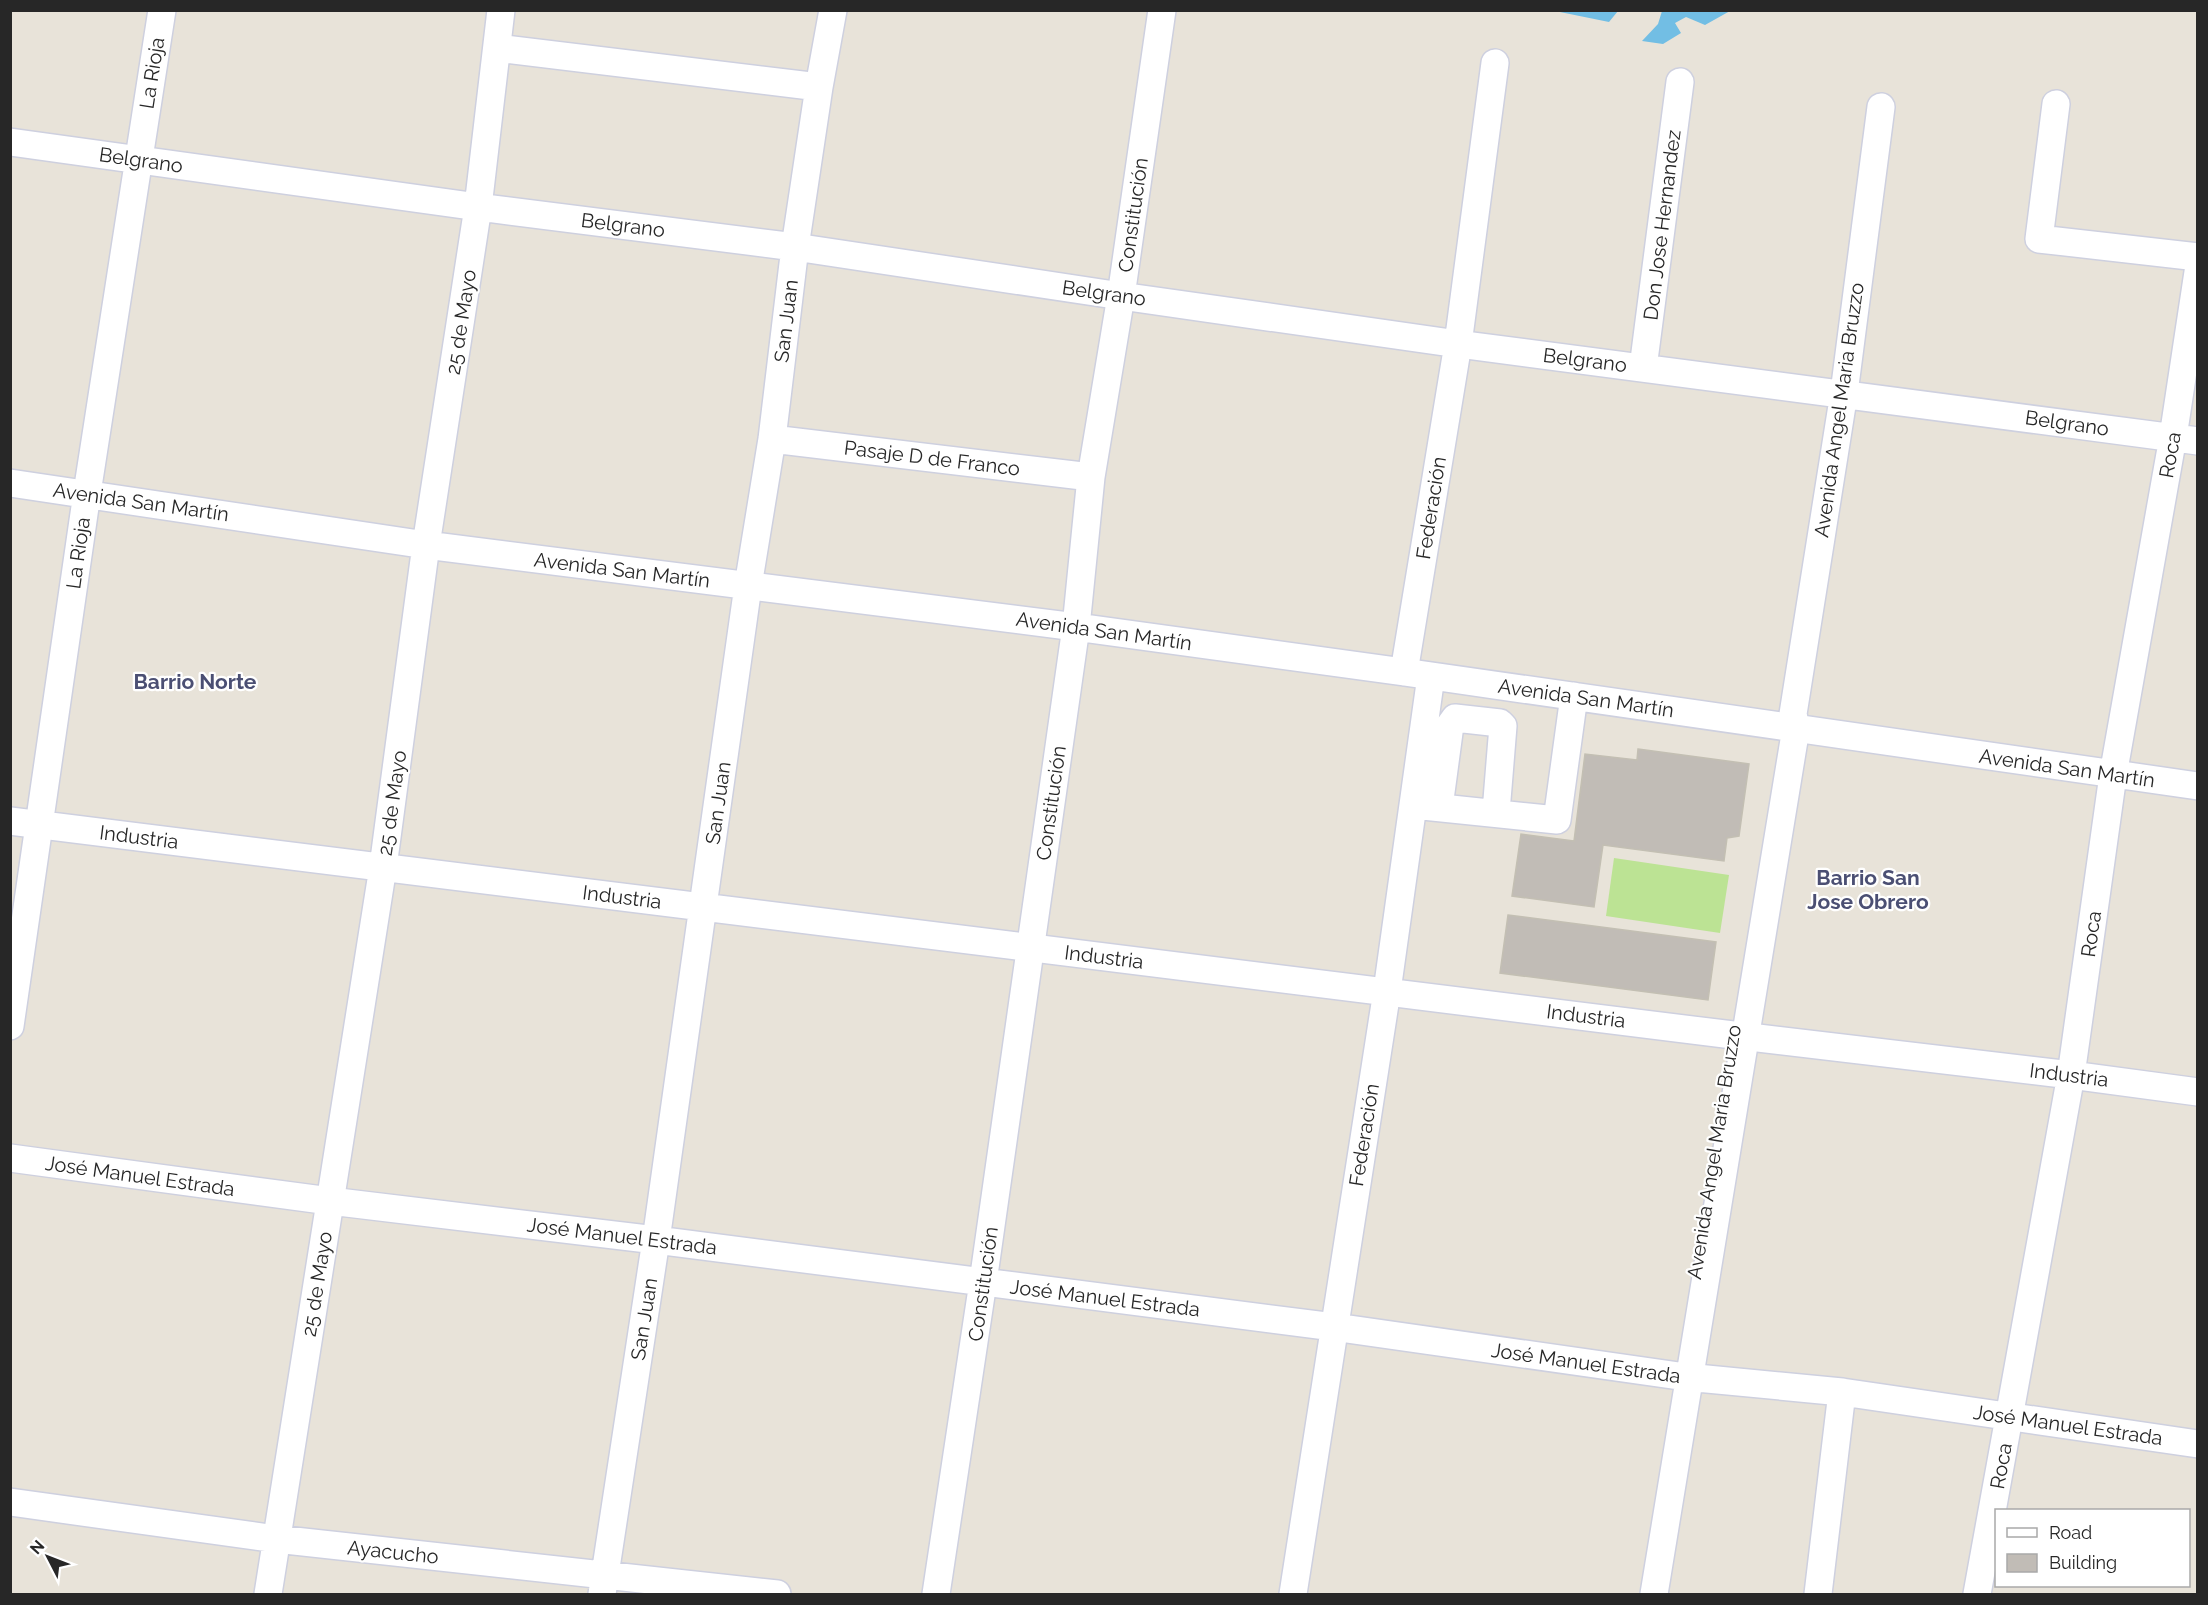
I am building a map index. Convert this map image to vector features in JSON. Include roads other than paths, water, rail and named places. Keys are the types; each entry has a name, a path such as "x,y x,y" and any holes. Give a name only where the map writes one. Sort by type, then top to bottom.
{"street":[{"name":"La Rioja","path":"10,1026 87,493 162,10"},
{"name":"25 de Mayo","path":"268,1594 383,867 426,545 478,207 501,10"},
{"name":"San Juan","path":"603,1584 656,1240 748,586 772,439 795,247 833,10"},
{"name":"Constitución","path":"936,1594 983,1282 1076,627 1091,477 1121,296 1162,10"},
{"path":"497,48 819,87"},
{"name":"Federación","path":"1404,672 1458,344 1495,63"},
{"name":"Don Jose Hernandez","path":"1643,368 1680,82"},
{"path":"2056,104 2038,239 2198,258"},
{"name":"Avenida Angel Maria Bruzzo","path":"1641,1594 1683,1377 1791,723 1844,393 1881,106"},
{"name":"Belgrano","path":"10,142 478,207 795,247 1458,344 2185,439"},
{"name":"Roca","path":"1977,1594 2071,1075 2113,775 2185,439 2198,272"},
{"name":"Pasaje D de Franco","path":"772,439 1091,477"},
{"name":"Avenida San Martín","path":"10,483 426,545 1076,627 1574,696 1791,723 2113,775 2198,786"},
{"name":"Federación","path":"1293,1594 1387,991 1431,676"},
{"path":"1413,805 1557,820 1574,696"},
{"path":"1439,807 1450,724 1455,718 1500,723 1503,726 1496,812"},
{"name":"Industria","path":"10,821 2198,1092"},
{"name":"José Manuel Estrada","path":"10,1158 330,1201 656,1240 1334,1327 1683,1377 1842,1392 2198,1444"},
{"name":"Avenida Angel Maria Bruzzo","path":"1654,1594 1683,1377"},
{"path":"1818,1594 1842,1392"},
{"name":"Ayacucho","path":"10,1502 603,1584 777,1594"}],"water":[{"path":"1662,10 1730,11 1705,25 1686,17 1675,23 1681,33 1663,44 1642,41 1658,24"},
{"path":"1555,11 1618,11 1609,22"}],"district":[{"name":"Barrio Norte","path":"195,682"},
{"name":"Barrio San Jose Obrero","path":"1868,890"}]}
